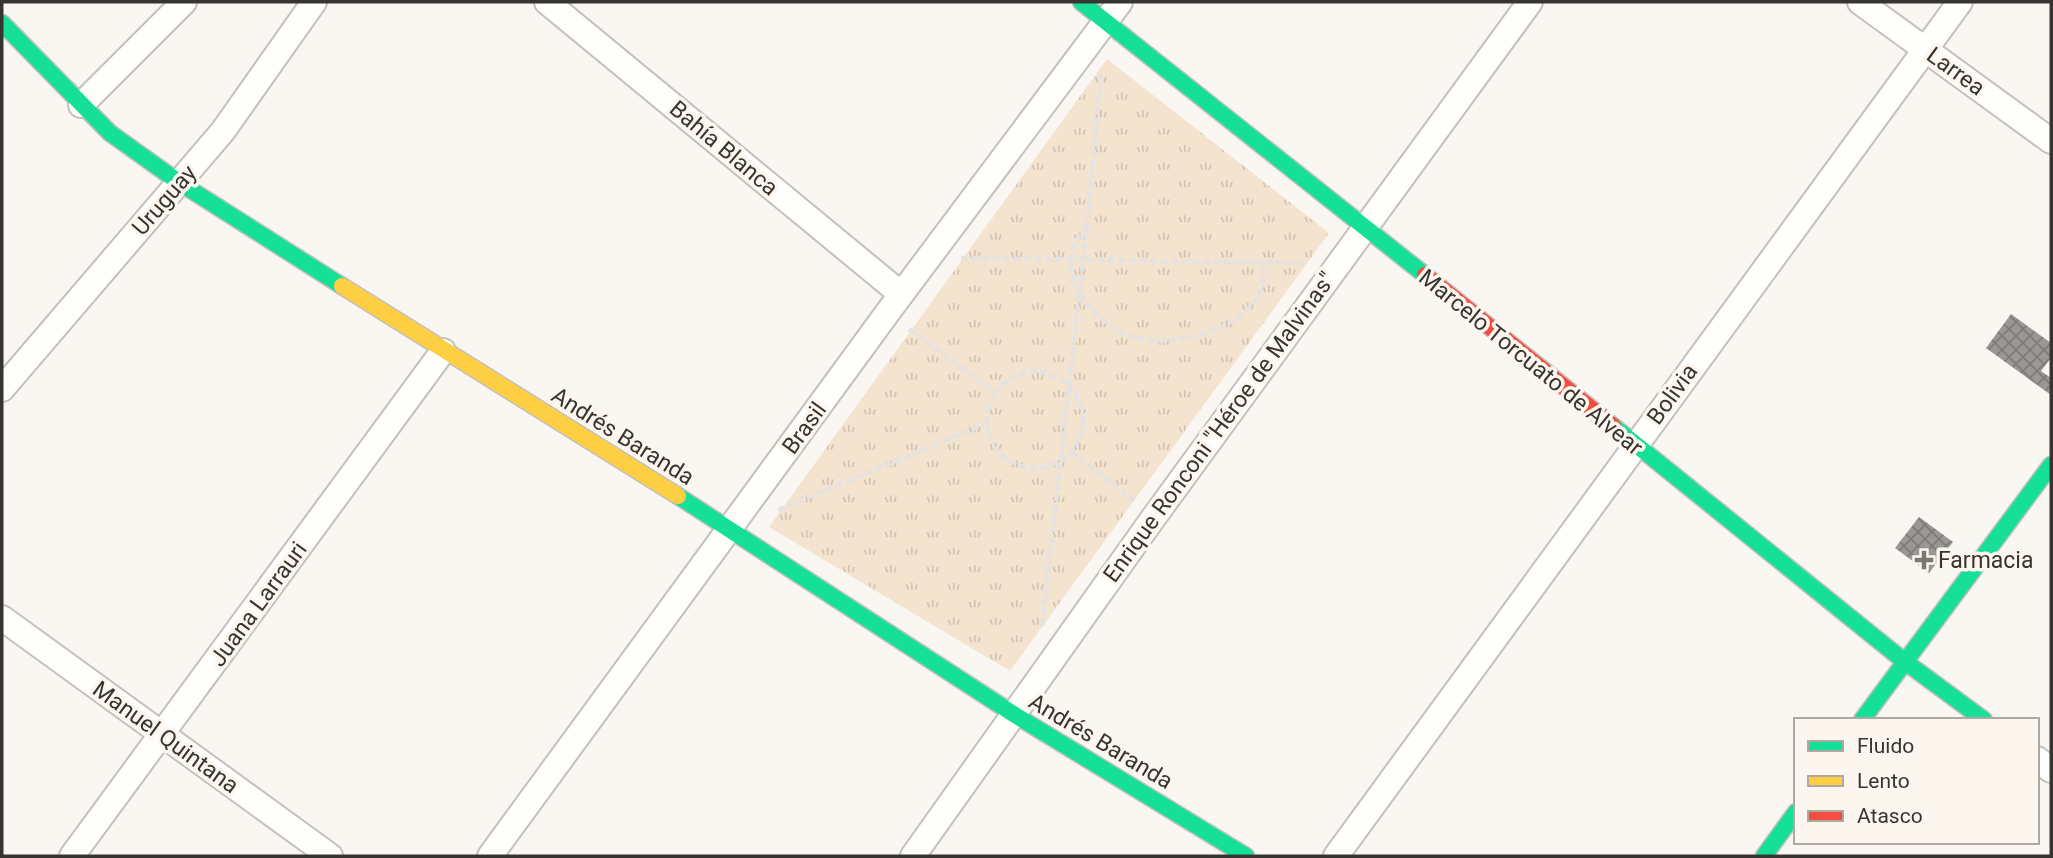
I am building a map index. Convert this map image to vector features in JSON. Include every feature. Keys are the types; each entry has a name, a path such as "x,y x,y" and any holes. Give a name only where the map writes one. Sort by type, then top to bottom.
{"street":[{"path":"81,105 184,2"},
{"name":"Uruguay","path":"2,389 223,131 314,2"},
{"name":"Bahía Blanca","path":"547,2 895,303"},
{"name":"Marcelo Torcuato de Alvear","path":"1081,2 1113,11 1366,227 1904,661 1981,718"},
{"name":"Enrique Ronconi \"Héroe de Malvinas\"","path":"913,856 1154,517 1530,2"},
{"name":"Larrea","path":"1860,2 2051,141"},
{"name":"Bolivia","path":"1336,856 1960,2"},
{"name":"Brasil","path":"489,856 1113,11"},
{"name":"Andrés Baranda","path":"2,23 110,133 180,183 443,351 731,529 1015,715 1246,856"},
{"name":"Juana Larrauri","path":"72,856 443,351"},
{"path":"1863,718 2051,465"},
{"name":"Manuel Quintana","path":"2,618 330,856"},
{"path":"1764,856 1794,815"}],"path":[{"path":"1042,628 1113,11"},
{"path":"1087,226 1071,248 1070,261 1080,294 1098,316 1123,333 1152,340 1191,336 1217,330 1228,324 1254,301 1262,286 1262,262"},
{"path":"929,257 1298,262 1334,268"},
{"path":"895,303 996,393"},
{"path":"1036,372 1052,375 1069,386 1082,408 1083,424 1080,439 1071,452 1060,461 1043,468 1027,468 1012,463 999,452 991,439 987,423 989,407 996,393 1007,382 1020,374 1036,372"},
{"path":"731,529 987,423"},
{"path":"1071,452 1154,517"}],"green space":[{"path":"1107,59 1329,233 1010,671 769,527"}],"building":[{"path":"2011,314 2051,343 2051,358 2041,371 2051,378 2051,395 1986,348"},
{"path":"1919,517 1953,542 1929,573 1895,548"}],"traffic: fast":[{"path":"1081,2 1425,275"},
{"path":"2,23 110,133 180,183 342,286"},
{"path":"1613,426 1904,661 1981,718"},
{"path":"1863,718 2051,465"},
{"path":"678,496 1015,715 1246,856"},
{"path":"1764,856 1794,815"}],"traffic: slow":[{"path":"342,286 678,496"}],"traffic: jam":[{"path":"1425,275 1613,426"}],"place":[{"name":"Farmacia","path":"1924,560"}]}
